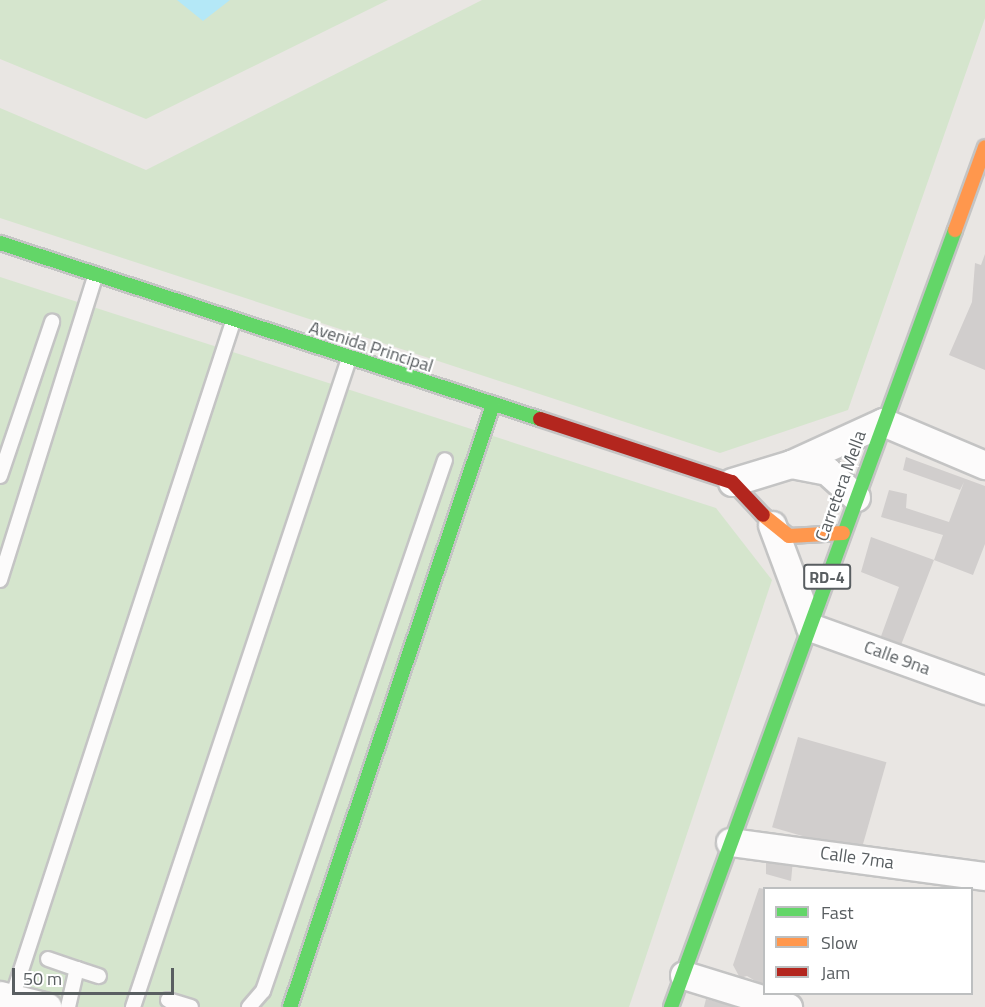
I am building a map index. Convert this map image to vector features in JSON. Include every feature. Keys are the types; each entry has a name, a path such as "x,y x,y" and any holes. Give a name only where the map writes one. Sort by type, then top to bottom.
{"street":[{"name":"Carretera Mella","path":"671,1007 883,422 980,178 985,147"},
{"name":"Avenida Principal","path":"0,243 95,278 732,482"},
{"path":"290,1007 493,405"},
{"path":"843,534 789,536 772,525 732,482 791,464 883,422 985,465"},
{"path":"791,464 827,471 856,497"},
{"path":"772,525 810,627"},
{"name":"Calle 9na","path":"810,627 985,690"},
{"name":"Calle 7ma","path":"730,842 985,876"},
{"path":"684,975 788,1007"},
{"path":"6,997 48,1007"}],"lane":[{"path":"0,580 95,278"},
{"path":"0,476 52,322"},
{"path":"6,997 233,322"},
{"path":"133,1007 349,359"},
{"path":"249,1007 266,980 445,460"},
{"path":"48,959 99,976"},
{"path":"68,1007 77,969"},
{"path":"168,1000 191,1007"}],"green space":[{"path":"0,0 388,0 146,119 0,59"},
{"path":"482,0 985,0 985,18 848,410 720,453 0,218 0,108 146,170"},
{"path":"0,277 716,508 772,580 629,1007 0,1007"}],"water":[{"path":"177,0 230,0 203,21"}],"building":[{"path":"985,254 985,370 949,355 972,302 975,263 981,265"},
{"path":"906,457 985,486 985,544 973,575 934,560 943,535 881,517 889,490 907,494 906,508 949,522 964,482 960,490 903,470"},
{"path":"871,537 934,560 901,645 880,639 899,587 861,572"},
{"path":"798,737 886,762 861,853 772,827"},
{"path":"766,855 793,860 791,881 766,874"},
{"path":"759,888 763,889 763,985 747,976 740,978 733,965"},
{"path":"706,999 734,1006 734,1007 704,1007"}],"traffic: fast":[{"path":"671,1007 955,230"},
{"path":"0,243 540,419"},
{"path":"290,1007 493,405"}],"traffic: slow":[{"path":"955,230 985,147"},
{"path":"763,515 789,536 843,533"}],"traffic: jam":[{"path":"540,419 732,482 763,515"}]}
